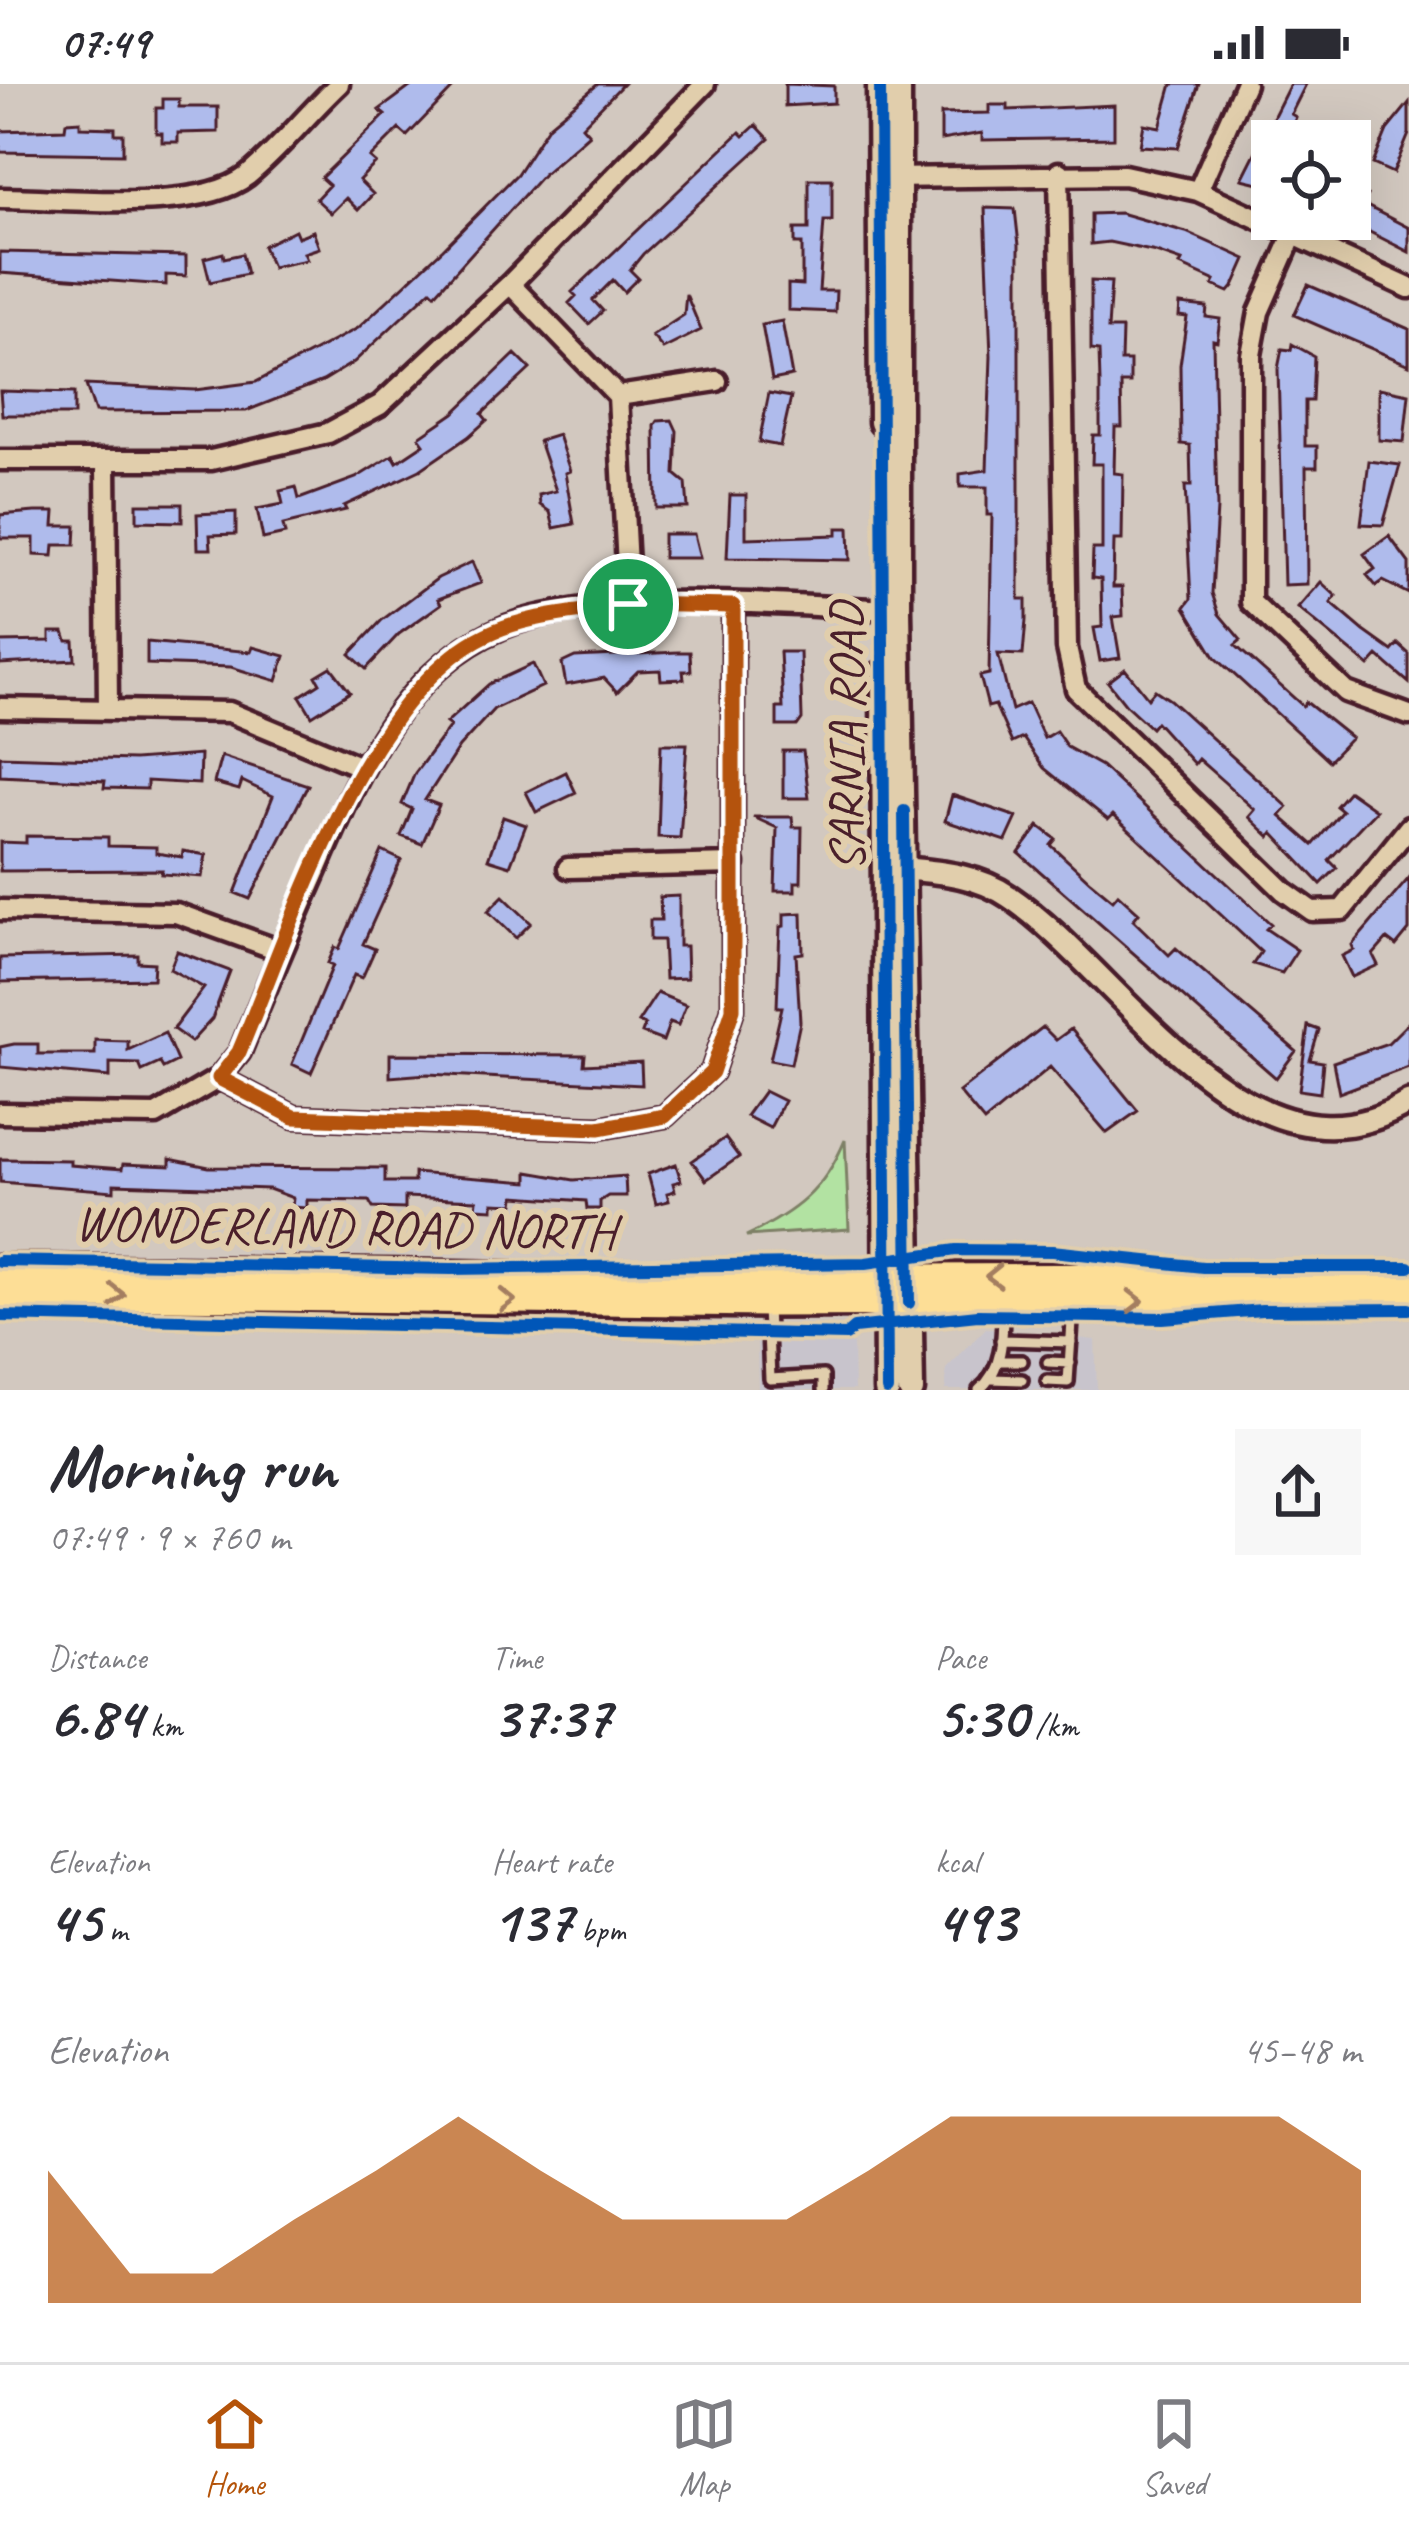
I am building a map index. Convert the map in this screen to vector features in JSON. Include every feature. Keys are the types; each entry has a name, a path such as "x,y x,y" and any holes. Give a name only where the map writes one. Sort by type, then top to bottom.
{"main road":[{"name":"SARNIA ROAD","path":"880,84 890,178"},
{"name":"SARNIA ROAD","path":"898,84 890,178 897,1290 910,1390"},
{"name":"SARNIA ROAD","path":"887,1390 897,1290 906,869 891,610"},
{"name":"WONDERLAND ROAD NORTH","path":"0,1269 897,1290 1409,1276"},
{"name":"WONDERLAND ROAD NORTH","path":"0,1294 767,1303 897,1290 1003,1302 1409,1300"}],"street":[{"path":"0,460 212,460 328,433 380,405 510,284 705,84"},
{"path":"1198,191 1245,84"},
{"path":"0,198 190,197 221,189 245,177 327,88"},
{"path":"1059,172 1067,648 1076,688 1284,891 1312,911 1342,910 1409,827"},
{"path":"890,178 1059,172 1124,175 1198,191 1251,216"},
{"path":"1291,240 1259,313 1251,355 1251,602 1346,692 1409,715"},
{"path":"1304,240 1409,288"},
{"path":"510,284 618,396 628,604"},
{"path":"618,396 717,381"},
{"path":"106,462 108,707"},
{"path":"0,1112 156,1115 219,1078 239,1052 361,767 397,709 438,668 485,635 543,615 628,604 891,610"},
{"path":"219,1078 294,1117 599,1128 665,1116 712,1072 733,1009 733,606"},
{"path":"0,708 229,712 286,731 361,767"},
{"path":"568,868 734,864"},
{"path":"906,869 956,874 1009,896 1193,1064 1246,1105 1315,1128 1358,1123 1409,1102"},
{"path":"0,910 176,913 281,951"}],"lane":[{"path":"1068,1382 1073,1301"},
{"path":"979,1390 992,1379 999,1360 1003,1302"},
{"path":"767,1303 770,1379 823,1376 824,1390"},
{"path":"1000,1340 1071,1342"},
{"path":"999,1360 1022,1361"},
{"path":"1048,1363 1070,1363"},
{"path":"992,1379 1022,1380"},
{"path":"1047,1381 1080,1388"}],"shaded area":[{"path":"986,1328 1095,1340 1097,1390 946,1390 946,1369"},
{"path":"757,1342 853,1343 854,1390 758,1390"}],"green space":[{"path":"845,1140 849,1229 746,1236 806,1198"}],"building":[{"path":"414,84 457,84 407,136 399,129 370,158 376,163 359,180 373,194 358,210 346,198 331,213 316,199 329,185 321,178 385,115 379,110"},
{"path":"598,84 623,84 582,126 589,134 543,174 435,294 431,290 354,362 323,381 246,411 95,412 86,385 195,390 256,382 358,328 517,174 549,125"},
{"path":"785,84 834,86 834,103 785,106"},
{"path":"1172,84 1199,84 1178,148 1140,146 1144,124 1160,127"},
{"path":"1290,84 1306,84 1291,114 1295,120 1272,120"},
{"path":"163,99 179,99 179,107 218,107 218,132 178,133 178,142 162,142 162,133 156,133 156,108 163,108"},
{"path":"1409,103 1409,134 1393,173 1373,164 1387,130"},
{"path":"989,105 1008,105 1008,110 1114,105 1114,138 982,140 982,133 941,140 941,114 989,113"},
{"path":"80,121 80,127 115,128 115,134 123,134 123,154 0,152 0,131 65,129 66,122"},
{"path":"756,125 769,139 643,254 630,270 638,278 624,292 613,280 593,300 603,311 589,324 569,303 576,296 572,292 740,132 744,136"},
{"path":"809,179 832,179 832,221 824,221 819,291 836,291 835,312 788,310 788,284 802,285 802,244 795,244 795,229 809,229"},
{"path":"985,208 1015,209 1019,245 1019,599 1026,599 1026,620 1023,655 998,654 1012,710 1028,703 1044,738 1056,731 1067,747 1101,766 1271,924 1266,929 1297,950 1282,973 1253,964 1261,952 1113,815 1108,820 1044,768 1023,738 1012,743 995,705 988,707 980,676 989,674 992,515 987,515 987,487 960,487 960,474 987,470 991,356"},
{"path":"1371,208 1409,228 1409,252 1371,233"},
{"path":"1120,213 1186,232 1246,259 1234,286 1229,292 1180,265 1182,261 1156,252 1109,242 1091,244 1091,214"},
{"path":"295,230 298,237 313,231 319,248 304,253 307,260 272,267 263,246"},
{"path":"0,252 186,256 186,276 166,275 166,285 0,273"},
{"path":"223,253 224,258 242,254 247,274 210,282 204,258"},
{"path":"1091,281 1111,282 1108,329 1122,329 1121,361 1130,361 1130,383 1121,383 1122,427 1115,427 1114,473 1123,474 1122,540 1114,540 1113,587 1122,587 1123,616 1113,617 1120,658 1100,661 1094,628 1102,627 1101,579 1092,578 1093,549 1102,549 1102,464 1092,464 1093,435 1100,435 1100,383 1099,351 1091,350"},
{"path":"1308,285 1409,329 1409,365 1294,315"},
{"path":"686,294 701,330 663,349 652,336 684,315"},
{"path":"1180,304 1207,307 1206,317 1220,319 1217,341 1213,340 1217,508 1212,593 1219,614 1241,640 1235,645 1303,706 1306,702 1351,738 1329,761 1215,657 1185,607 1191,599 1185,486 1191,486 1190,445 1181,444 1180,365 1187,317 1179,316"},
{"path":"782,321 792,376 772,380 762,325"},
{"path":"1292,344 1314,356 1312,401 1305,401 1305,446 1317,446 1317,467 1306,467 1307,584 1284,585 1278,369 1282,349 1291,350"},
{"path":"515,354 530,369 482,414 487,420 468,437 420,470 344,506 346,510 283,525 285,534 263,539 257,509 283,504 280,491 296,487 299,499 356,478 393,455 397,462 424,444 419,437 454,413"},
{"path":"1379,388 1409,394 1404,442 1379,440"},
{"path":"0,391 74,393 74,415 2,415"},
{"path":"769,393 791,397 780,446 759,442"},
{"path":"672,420 677,431 675,474 686,483 688,508 656,508 655,426 658,421"},
{"path":"558,435 570,471 565,473 574,524 554,528 550,512 540,505 539,495 556,491 539,441"},
{"path":"1369,461 1400,465 1383,525 1361,524"},
{"path":"730,495 746,495 746,538 837,535 837,528 849,528 850,560 727,558"},
{"path":"137,504 182,504 182,522 137,521"},
{"path":"55,512 54,526 76,526 75,545 54,545 53,556 34,555 34,538 0,538 0,515"},
{"path":"236,512 236,534 210,535 211,549 198,549 197,514"},
{"path":"663,534 694,534 700,558 663,558"},
{"path":"1389,536 1409,563 1409,594 1383,581 1376,586 1367,575 1375,569 1364,554"},
{"path":"472,562 481,583 438,599 441,604 399,634 366,669 350,654 382,620 438,578"},
{"path":"1321,582 1336,596 1331,603 1364,631 1392,651 1398,644 1409,654 1409,683 1378,656 1369,666 1298,608"},
{"path":"50,632 64,632 67,641 74,641 75,660 0,664 0,642 50,641"},
{"path":"147,642 251,652 253,647 285,656 277,681 231,667 147,664"},
{"path":"690,652 691,671 683,671 684,679 661,680 660,670 638,671 617,692 604,678 566,685 562,663 575,657"},
{"path":"780,652 800,652 802,719 797,726 777,726 777,708 783,708"},
{"path":"533,664 543,686 494,709 459,747 425,800 439,805 422,844 401,836 412,809 402,804 415,773 450,726 446,723 489,684"},
{"path":"331,667 350,692 312,716 300,696 320,683 316,676"},
{"path":"1125,669 1148,698 1155,690 1170,700 1288,807 1280,816 1313,845 1342,811 1336,806 1349,791 1376,810 1329,860 1337,868 1321,884 1273,833 1270,837 1249,817 1255,810 1198,759 1194,764 1156,722 1151,728 1127,706 1108,682"},
{"path":"661,744 687,744 680,838 658,837"},
{"path":"783,751 803,751 809,798 783,798"},
{"path":"200,755 199,784 147,781 147,789 104,788 105,781 0,776 0,756 134,760"},
{"path":"221,756 308,785 250,899 235,893 273,796 242,781 239,790 214,783"},
{"path":"566,772 576,793 536,812 526,792"},
{"path":"952,795 1017,817 1006,841 945,821"},
{"path":"503,817 526,825 510,866 488,859"},
{"path":"753,817 792,817 793,827 802,827 801,882 795,882 795,891 775,891 777,828"},
{"path":"1039,826 1056,839 1051,845 1090,881 1113,900 1118,894 1139,913 1133,920 1169,955 1176,948 1296,1051 1276,1078 1019,853"},
{"path":"26,836 108,837 108,846 156,847 156,853 182,857 183,851 206,855 202,877 161,874 162,870 0,871 0,842 26,843"},
{"path":"382,851 401,860 363,944 375,949 362,978 354,975 311,1073 292,1064 333,965 328,963 335,947 339,949"},
{"path":"1409,878 1409,930 1396,946 1387,939 1373,955 1378,965 1352,977 1342,956 1354,950 1352,945"},
{"path":"503,896 531,923 516,938 488,911"},
{"path":"679,896 679,946 686,946 687,978 665,979 663,940 650,940 650,920 661,920 660,897"},
{"path":"802,913 803,953 796,954 800,1022 791,1064 770,1060 782,1007 777,1007 780,927 784,914"},
{"path":"177,951 230,971 212,1019 191,1042 173,1029 204,988 170,969"},
{"path":"138,955 138,962 154,963 153,979 0,982 0,958"},
{"path":"657,993 686,1005 678,1025 670,1022 663,1041 642,1033 645,1025 638,1022"},
{"path":"1409,1022 1409,1067 1339,1093 1333,1062 1388,1043"},
{"path":"1308,1026 1319,1030 1310,1060 1323,1062 1320,1093 1299,1090"},
{"path":"1043,1027 1056,1040 1071,1029 1138,1111 1107,1133 1050,1067 984,1122 959,1092"},
{"path":"165,1033 177,1061 163,1068 160,1063 142,1071 139,1064 110,1063 110,1077 0,1067 0,1047 14,1044 38,1044 38,1054 95,1054 95,1040 128,1041 128,1050"},
{"path":"390,1054 585,1055 584,1065 641,1062 642,1085 428,1074 390,1077"},
{"path":"764,1091 784,1101 770,1128 746,1116"},
{"path":"725,1138 739,1157 706,1180 692,1161"},
{"path":"0,1159 70,1160 70,1165 122,1169 123,1164 170,1166 170,1159 209,1167 385,1168 385,1182 414,1182 414,1173 528,1182 528,1172 574,1180 625,1176 626,1196 608,1196 600,1201 600,1209 587,1209 586,1201 515,1196 514,1204 493,1203 493,1209 476,1208 477,1200 405,1197 405,1209 373,1208 369,1201 307,1200 307,1208 292,1207 293,1198 269,1189 114,1184 114,1191 0,1182"},
{"path":"676,1164 681,1181 673,1183 675,1191 667,1193 669,1201 656,1204 648,1174"}],"cycle path":[{"path":"880,84 887,1390"},
{"path":"904,811 909,1303"},
{"path":"0,1261 451,1269 866,1263 956,1250 1052,1251 1203,1267 1409,1267"},
{"path":"0,1316 846,1335 854,1328 978,1315 1163,1318 1262,1310 1409,1309"}],"route":[{"path":"628,604 733,606 733,1009 712,1072 665,1116 599,1128 294,1117 219,1078 239,1052 361,767 397,709 438,668 485,635 543,615 628,604"}]}
